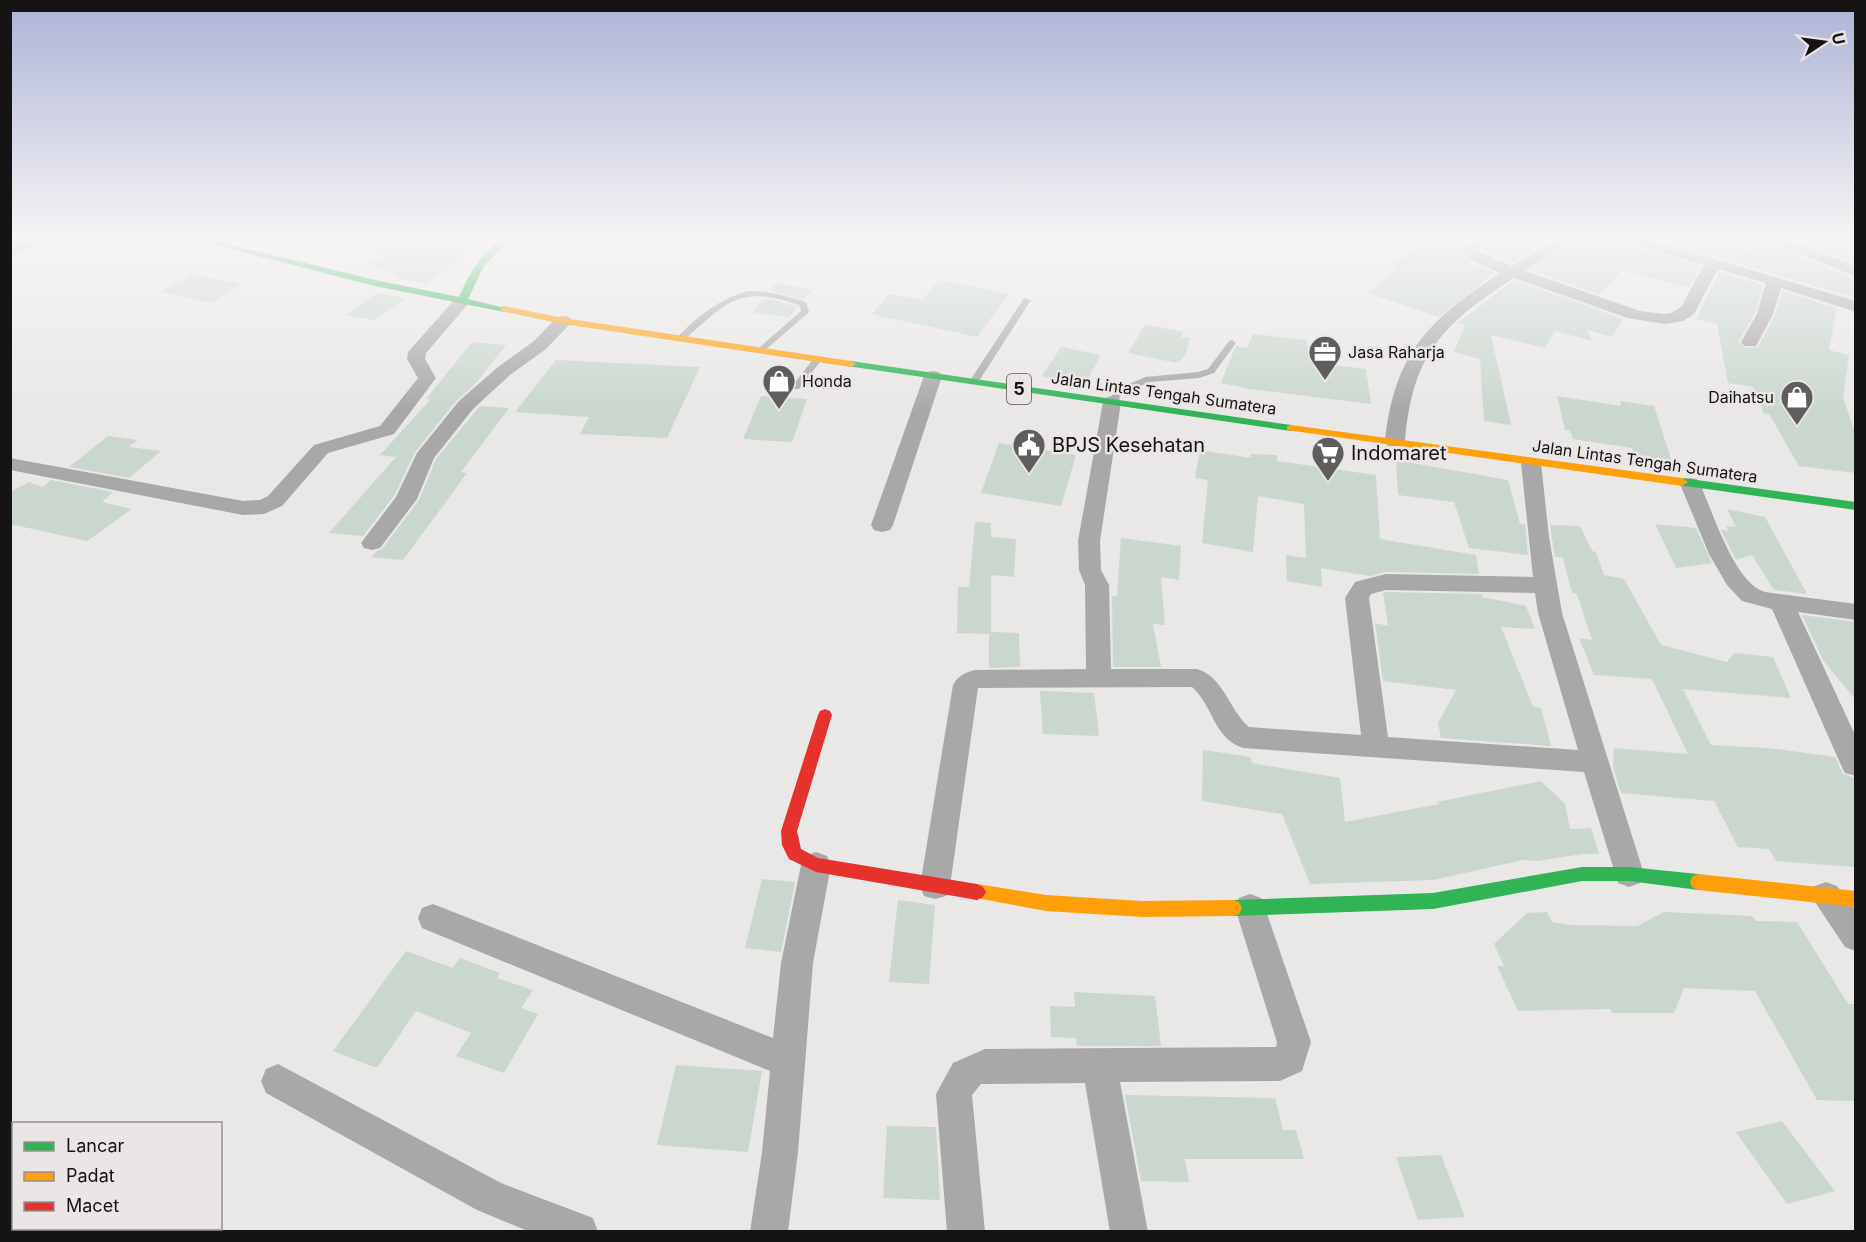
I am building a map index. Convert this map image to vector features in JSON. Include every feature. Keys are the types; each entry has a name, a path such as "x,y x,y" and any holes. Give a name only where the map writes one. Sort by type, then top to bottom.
{"main road":[{"name":"Jalan Lintas Tengah Sumatera","path":"432,295 563,321 817,360 1531,463 1856,506"},
{"path":"462,302 464,295"},
{"path":"825,715 788,838 790,849 794,854 816,865 1046,903 1142,909 1250,908 1433,901 1582,874 1629,874 1841,898"}],"street":[{"path":"1395,442 1396,423 1412,365 1442,326 1478,295"},
{"path":"1580,295 1654,319 1682,316 1696,295"},
{"path":"1750,342 1766,314 1771,295"},
{"path":"1818,295 1856,307"},
{"path":"10,464 243,508 264,507 275,501 321,449 381,433 392,426 427,378 427,374 416,359 417,352 462,302"},
{"path":"372,543 406,499 424,457 466,405 504,371 540,345 563,321"},
{"path":"882,525 933,376"},
{"path":"1099,679 1097,585 1090,570 1089,541 1112,402"},
{"path":"1531,463 1538,537 1550,613 1629,874"},
{"path":"1690,484 1730,571 1742,590 1754,596 1781,602 1856,612"},
{"path":"1376,747 1357,598 1363,588 1386,582 1545,585"},
{"path":"1781,602 1855,765"},
{"path":"935,886 966,685 969,681 1197,678 1204,683 1231,727 1243,737 1594,762"},
{"path":"770,1232 797,963 816,865"},
{"path":"1841,898 1856,937"},
{"path":"966,1232 954,1094 961,1076 972,1069 985,1066 1280,1064 1290,1059 1294,1042 1250,908"},
{"path":"433,918 788,1061"},
{"path":"1100,1067 1129,1232"},
{"path":"278,1081 490,1197 579,1232"}],"lane":[{"path":"681,338 727,299 738,295"},
{"path":"762,350 805,312 803,304 788,298 769,295"},
{"path":"974,382 1027,300"},
{"path":"1112,402 1119,392 1148,379 1199,375 1211,371 1232,343"},
{"path":"796,387 817,360"}],"building":[{"path":"174,295 225,295 212,303"},
{"path":"374,295 406,298 375,320 345,315"},
{"path":"787,295 808,295 804,299"},
{"path":"888,295 922,300 926,295 1008,295 977,337 872,314"},
{"path":"1374,295 1467,295 1439,317"},
{"path":"1495,295 1556,295 1623,319 1612,337 1587,330 1592,341 1555,331 1545,348 1491,335 1511,425 1484,421 1480,359 1454,352 1465,325 1458,323"},
{"path":"1708,295 1760,295 1755,313 1739,341 1744,348 1758,347 1775,315 1781,295 1795,295 1837,308 1829,350 1849,355 1843,398 1856,435 1856,473 1799,466 1769,414 1763,413 1760,398 1753,387 1728,383 1717,324 1696,319"},
{"path":"763,299 797,307 789,318 752,312"},
{"path":"1145,324 1184,332 1181,337 1190,338 1185,356 1177,363 1128,353"},
{"path":"1253,334 1307,340 1307,346 1325,348 1326,364 1366,369 1371,404 1250,389 1221,383 1236,346 1247,348"},
{"path":"472,342 506,345 415,452 394,496 363,536 329,533 396,457 380,455 431,399 426,399"},
{"path":"1061,347 1101,355 1084,385 1042,376"},
{"path":"556,360 700,367 667,438 580,434 589,417 515,412"},
{"name":"Honda","path":"761,396 807,399 792,442 743,439"},
{"path":"1557,396 1621,406 1620,401 1654,406 1672,462 1634,456 1632,448 1573,439 1570,431 1565,430"},
{"path":"480,406 509,408 461,472 467,473 403,560 372,557 382,549 419,500 436,459"},
{"path":"108,436 138,440 129,447 161,451 129,478 69,467"},
{"name":"BPJS Kesehatan","path":"999,443 1076,455 1061,506 981,493"},
{"path":"1200,450 1251,458 1251,454 1277,455 1277,461 1376,475 1380,539 1476,555 1479,574 1386,572 1370,576 1321,568 1322,587 1287,581 1286,555 1306,558 1304,504 1258,496 1253,552 1202,543 1208,480 1195,478"},
{"path":"1396,460 1508,480 1520,524 1525,524 1528,555 1469,548 1454,502 1398,495"},
{"path":"51,480 113,492 102,502 132,509 87,541 10,524 10,492 29,482 42,487"},
{"path":"1727,509 1765,517 1807,594 1774,590 1752,555 1736,560 1721,530 1729,531 1726,526 1736,527"},
{"path":"975,522 991,523 991,537 1016,539 1014,577 991,575 991,632 1019,633 1020,667 989,668 989,634 957,633 958,587 969,587"},
{"path":"1655,524 1696,528 1712,563 1676,568"},
{"path":"1550,525 1580,526 1592,551 1596,552 1604,575 1624,579 1661,645 1727,662 1734,653 1773,657 1791,698 1683,689 1711,745 1768,748 1835,757 1843,774 1856,778 1856,867 1776,861 1769,849 1738,847 1714,801 1621,793 1613,767 1614,748 1688,754 1652,679 1594,675 1579,638 1592,640 1577,594 1572,593 1563,558 1555,557"},
{"path":"1121,538 1181,546 1179,580 1161,577 1165,625 1153,624 1161,667 1113,667 1112,596 1117,596"},
{"path":"1383,593 1482,594 1482,597 1526,606 1535,629 1501,627 1533,707 1541,708 1551,746 1441,738 1438,723 1456,690 1383,681 1375,623 1388,626"},
{"path":"1802,615 1856,622 1856,700 1823,660"},
{"path":"1040,691 1094,693 1099,736 1043,734"},
{"path":"1203,750 1251,757 1252,763 1340,778 1345,822 1541,781 1565,804 1570,829 1591,828 1599,854 1582,854 1538,861 1523,860 1433,880 1310,884 1282,814 1202,801"},
{"path":"762,879 795,882 781,952 745,948"},
{"path":"898,900 935,905 929,984 889,982"},
{"path":"1547,912 1552,922 1570,925 1637,926 1664,912 1752,916 1756,921 1797,922 1848,1004 1856,1004 1856,1101 1817,1100 1755,991 1684,988 1674,1013 1612,1013 1610,1009 1518,1011 1497,966 1504,966 1494,944 1527,913"},
{"path":"406,951 453,968 460,958 500,973 497,978 533,990 521,1008 538,1014 504,1073 456,1056 471,1033 416,1011 377,1068 333,1051"},
{"path":"1074,992 1155,996 1161,1046 1077,1046 1076,1038 1051,1037 1050,1006 1075,1007"},
{"path":"676,1065 762,1071 748,1152 657,1145"},
{"path":"1125,1095 1275,1098 1283,1130 1296,1130 1304,1159 1185,1159 1189,1182 1141,1181"},
{"path":"1782,1121 1835,1191 1787,1204 1736,1132"},
{"path":"887,1126 936,1127 940,1200 883,1198"},
{"path":"1441,1155 1465,1217 1418,1220 1396,1157"}],"traffic: fast":[{"path":"434,295 504,309"},
{"path":"462,302 465,295"},
{"path":"851,364 1291,428"},
{"path":"1682,482 1856,506"},
{"path":"1233,908 1433,901 1582,874 1629,874 1698,882"}],"traffic: slow":[{"path":"504,309 563,321 851,364"},
{"path":"1291,428 1682,482"},
{"path":"1698,882 1856,899"},
{"path":"977,892 1046,903 1142,909 1233,908"}],"traffic: jam":[{"path":"825,715 789,831 792,850 795,854 816,865 977,892"}],"place":[{"name":"Jasa Raharja","path":"1325,381"},
{"name":"Honda","path":"779,410"},
{"name":"Daihatsu","path":"1797,426"},
{"name":"BPJS Kesehatan","path":"1029,474"},
{"name":"Indomaret","path":"1328,482"}]}
